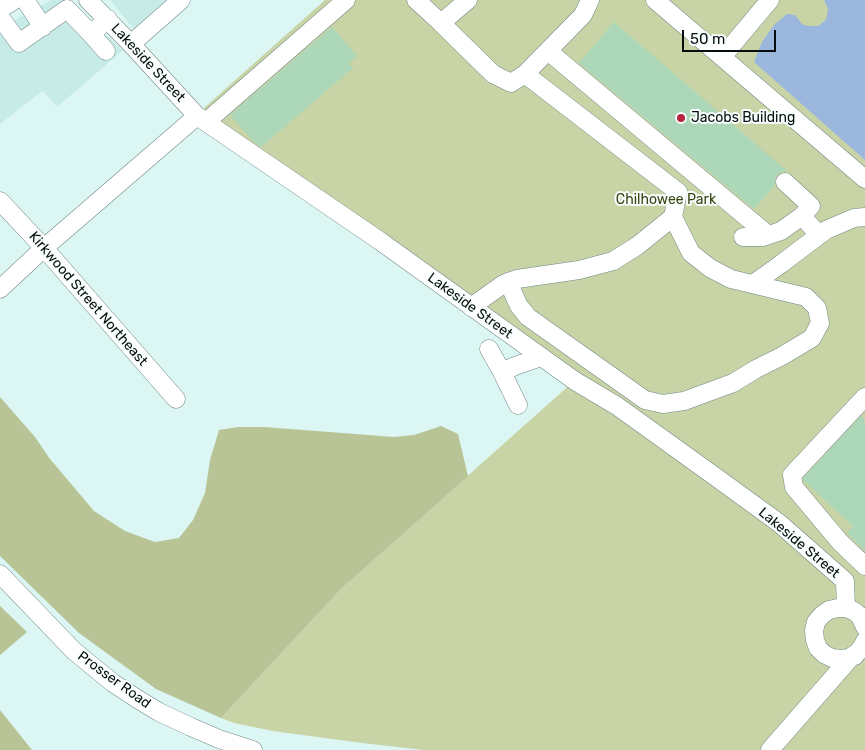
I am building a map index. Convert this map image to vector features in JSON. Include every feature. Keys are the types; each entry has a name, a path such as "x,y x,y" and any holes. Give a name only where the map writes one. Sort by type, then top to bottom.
{"main road":[{"path":"0,7 12,0"}],"street":[{"path":"25,0 50,22"},
{"name":"Lakeside Street","path":"88,0 202,119 380,242 575,381 617,406 779,523 845,581 858,613"},
{"path":"131,44 181,0"},
{"path":"0,289 44,248 346,0"},
{"path":"416,0 493,74 511,83 525,74 583,15 590,0"},
{"path":"441,23 468,0"},
{"path":"655,0 865,179"},
{"path":"722,57 770,0"},
{"path":"0,16 19,43 68,9 106,51"},
{"path":"91,34 108,19"},
{"path":"548,51 768,235"},
{"path":"471,307 508,282 579,270 613,260 637,246 672,216 678,192 525,74"},
{"path":"743,237 763,237 780,231 802,216 811,206 785,182"},
{"name":"Kirkwood Street Northeast","path":"0,201 44,248 176,399"},
{"path":"508,282 519,306 528,317 645,400 663,404 684,401 733,383 812,338 820,323 817,308 806,297 731,279 710,268 691,253 672,216"},
{"path":"802,216 819,235"},
{"path":"753,284 826,230 854,218 865,217"},
{"path":"508,369 521,343"},
{"path":"490,349 508,369 518,405"},
{"path":"508,369 541,357"},
{"path":"865,397 792,475 794,487 840,542 865,566"},
{"name":"Prosser Road","path":"0,574 74,651 113,683 211,743 253,750"},
{"path":"858,613 838,608 829,610 816,622 814,631 818,648 824,654 832,658 841,659 859,655"},
{"path":"770,750 859,655 857,654 865,641"}],"shaded area":[{"path":"52,0 65,0 74,6 123,50 57,107 42,91 0,124 0,30 28,12"},
{"path":"110,0 168,0 139,26 133,28"}],"green space":[{"name":"Chilhowee Park","path":"325,0 865,0 865,750 424,750 273,731 234,723 221,718 341,589 574,381 206,123 204,108"},
{"path":"0,397 35,437 50,459 94,511 125,531 155,542 179,538 193,520 205,493 210,460 219,430 238,427 264,427 394,437 414,435 441,426 458,434 468,476 341,589 221,718 156,689 79,633 0,556"},
{"path":"0,606 27,632 0,655"},
{"path":"0,710 32,750 0,750"}],"water":[{"path":"824,0 865,0 865,160 754,62 762,42 774,25 787,14 795,15 802,24 808,26 818,26 826,20 828,9"}],"building":[{"name":"Jacobs Building","path":"614,22 787,171 777,175 775,185 754,209 579,63"},
{"path":"332,27 357,56 349,63 353,68 261,147 254,142 230,115"},
{"path":"861,416 865,420 865,551 847,533 853,526 803,478"}],"place":[{"name":"Jacobs Building","path":"681,118"}]}
